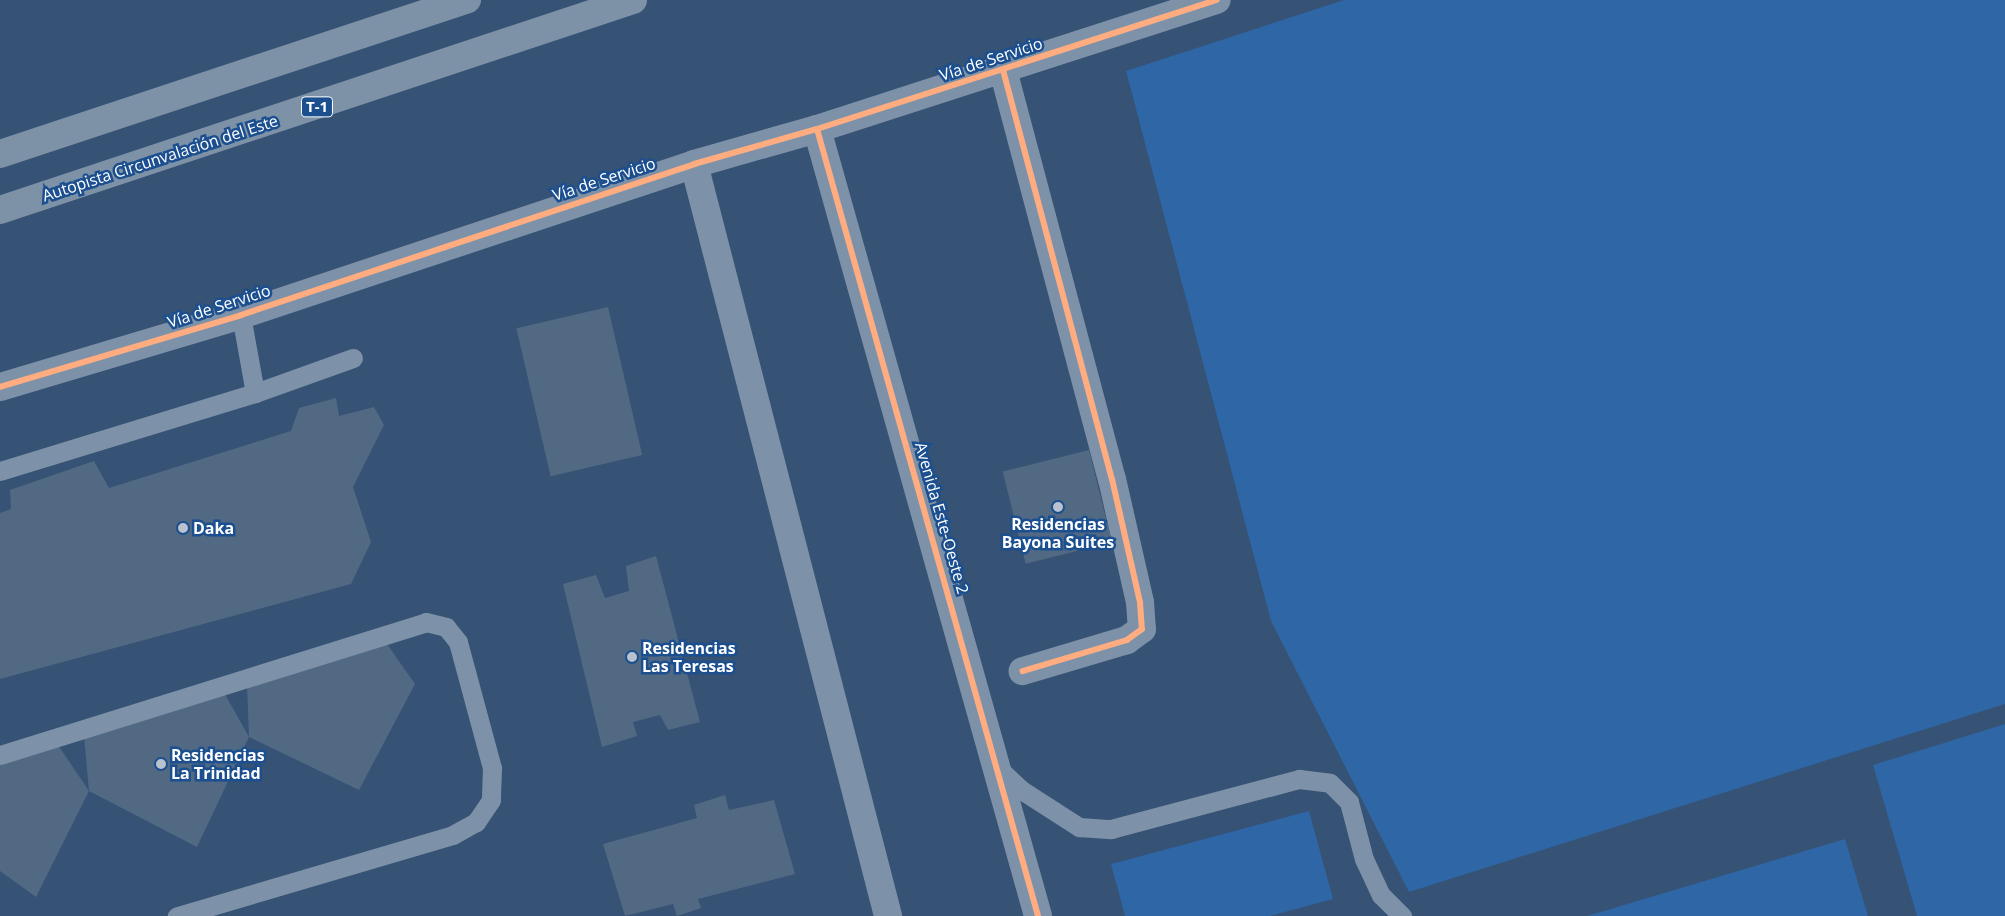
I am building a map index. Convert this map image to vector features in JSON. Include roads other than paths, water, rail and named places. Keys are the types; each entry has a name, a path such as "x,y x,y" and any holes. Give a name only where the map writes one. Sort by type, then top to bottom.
{"highway":[{"path":"0,154 467,0"},
{"name":"Autopista Circunvalación del Este","path":"0,210 633,0"}],"street":[{"name":"Vía de Servicio","path":"0,387 241,315 694,164 817,129 1003,70 1192,6 1217,0"},
{"path":"1003,70 1112,479 1140,602 1142,629 1127,640 1023,671"},
{"name":"Avenida Este-Oeste 2","path":"817,129 999,769 1038,916"},
{"path":"694,164 888,916"}],"lane":[{"path":"241,315 255,393"},
{"path":"0,471 255,393 353,358"},
{"path":"0,755 426,622 446,626 458,642 492,768 491,800 476,822 453,835 176,916"},
{"path":"999,769 1023,791 1078,827 1111,829 1299,779 1330,783 1349,802 1364,859 1381,895 1402,916"}],"place":[{"name":"Residencias Bayona Suites","path":"1058,507"},
{"name":"Daka","path":"183,528"},
{"name":"Residencias Las Teresas","path":"632,657"},
{"name":"Residencias La Trinidad","path":"161,764"}]}
